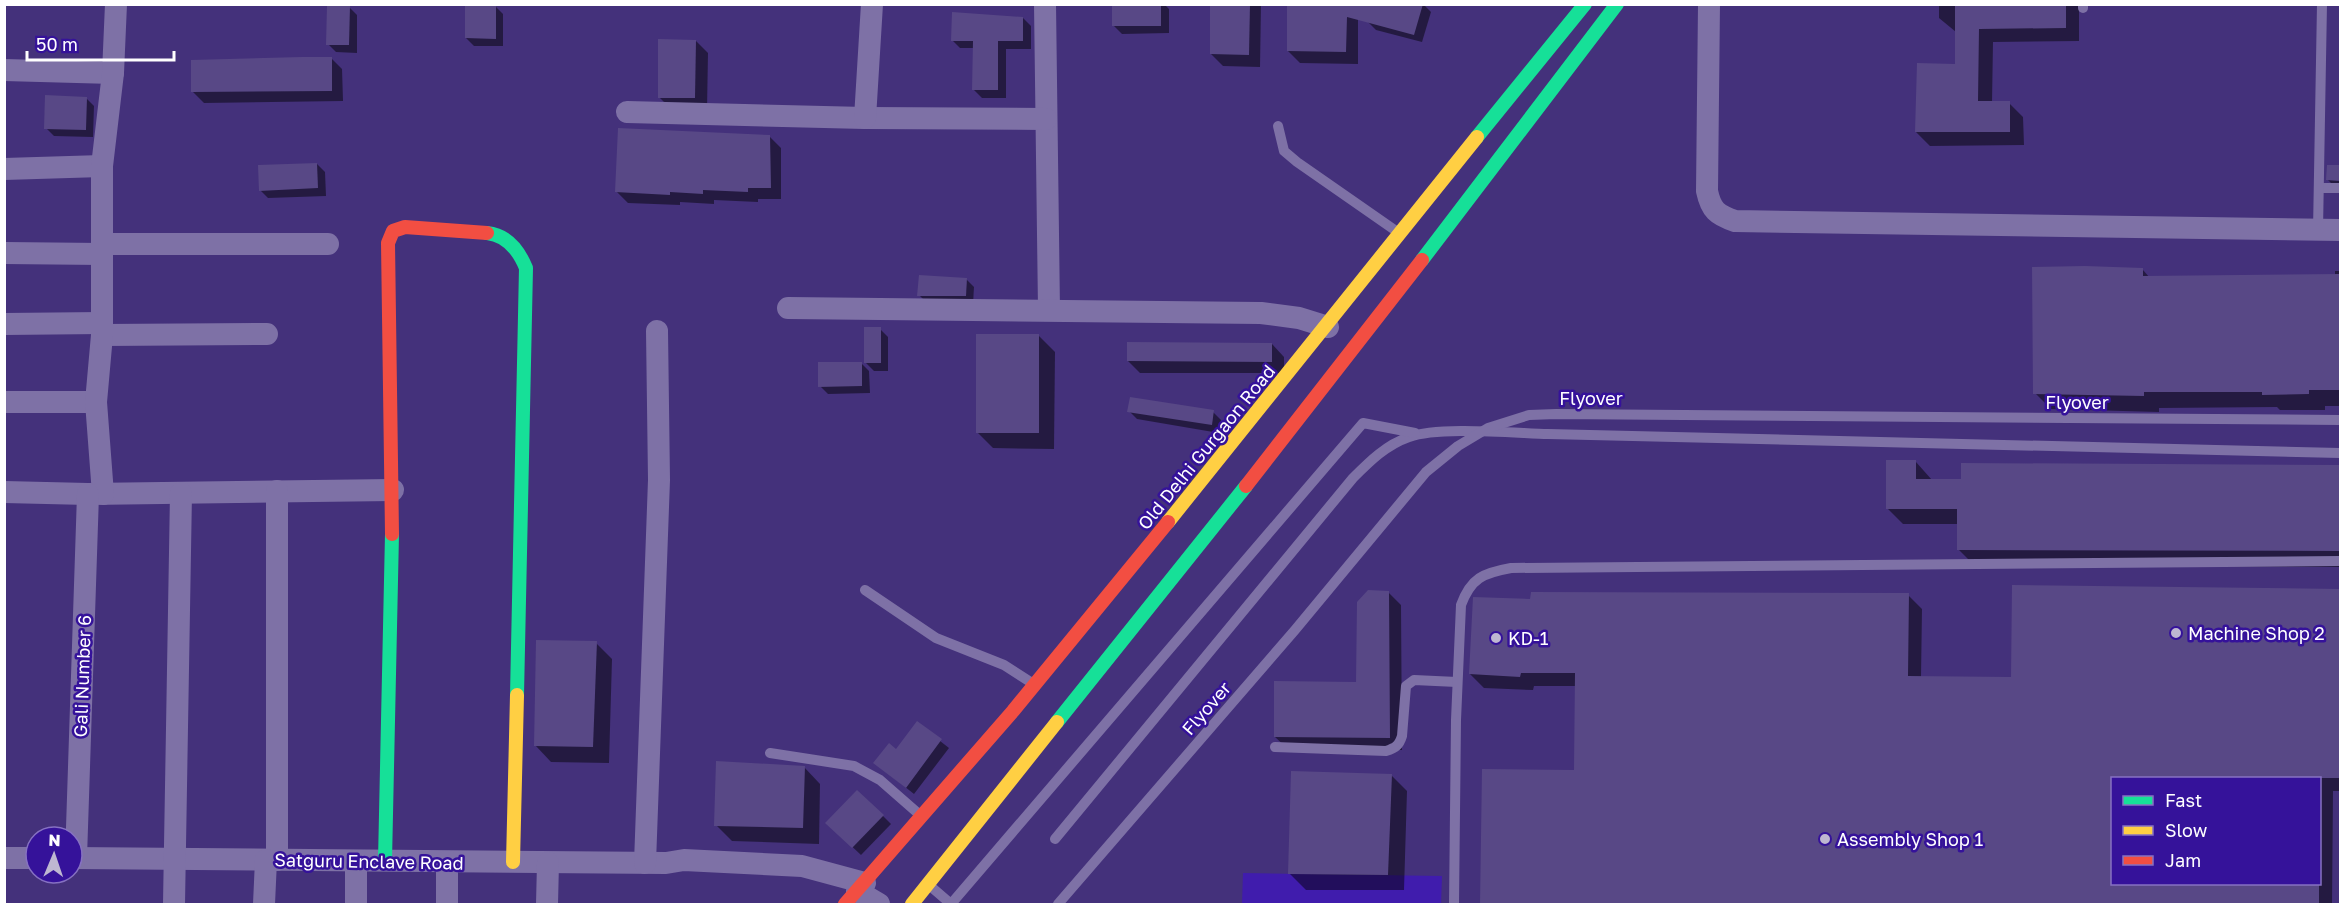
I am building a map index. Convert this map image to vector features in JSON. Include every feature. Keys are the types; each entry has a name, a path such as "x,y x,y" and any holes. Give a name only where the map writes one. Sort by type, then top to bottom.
{"main road":[{"name":"Old Delhi Gurgaon Road","path":"854,894 1035,685 1328,327 1382,285 1399,233 1586,4"},
{"name":"Old Delhi Gurgaon Road","path":"912,904 1382,285 1617,4"},
{"path":"385,861 393,490 388,236 398,227 405,227 498,234 519,252 526,268 513,862"}],"street":[{"name":"Gali Number 6","path":"76,825 96,494 96,402 102,329 102,166 113,74 116,4"},
{"path":"865,118 873,4"},
{"path":"1045,4 1049,310"},
{"path":"1708,4 1707,191 1710,207 1719,216 1735,221 2340,230"},
{"path":"4,70 113,74"},
{"path":"627,112 865,118 1046,119"},
{"path":"4,169 102,166"},
{"path":"4,254 102,249 328,244"},
{"path":"788,308 1279,314 1328,327"},
{"path":"4,324 267,334"},
{"path":"655,863 657,330"},
{"path":"4,402 96,402"},
{"path":"4,492 96,494 393,490"},
{"path":"264,904 271,860 277,492"},
{"path":"174,904 181,493"},
{"path":"4,858 24,858"},
{"name":"Satguru Enclave Road","path":"84,858 655,863 681,870 814,878 879,904"},
{"path":"356,861 356,904"},
{"path":"447,862 447,904"},
{"path":"547,904 548,862"}],"lane":[{"path":"2318,230 2322,4"},
{"path":"1278,126 1284,151 1399,233"},
{"path":"2319,188 2340,188"},
{"name":"Flyover","path":"1058,904 1295,630 1426,472 1458,446 1488,428 1508,420 1529,415 1556,414 2340,420"},
{"path":"928,885 951,904 1363,423 1420,434"},
{"path":"1055,839 1353,478 1389,447 1420,434 1431,432 1548,434 2340,453"},
{"path":"1454,904 1456,682 1461,605 1467,588 1489,572 1511,568 2340,561"},
{"path":"865,590 936,638 1004,665 1035,685"},
{"path":"1275,747 1386,751 1394,749 1400,743 1402,736 1406,686 1414,680 1456,682"},
{"path":"770,753 854,766 880,780 922,817"}],"shaded area":[{"path":"1243,873 1442,876 1441,904 1242,904"}],"building":[{"path":"465,4 496,4 496,39 465,38"},
{"path":"1112,4 1161,4 1161,26 1112,26"},
{"path":"1210,4 1250,4 1249,55 1210,54"},
{"path":"1287,4 1423,4 1414,35 1347,17 1346,52 1287,51"},
{"path":"1955,4 2066,4 2066,28 1979,29 1978,101 2010,101 2010,132 1915,132 1917,63 1955,64"},
{"path":"327,6 350,6 349,45 326,45"},
{"path":"952,12 1023,17 1023,41 998,41 998,90 972,90 973,41 951,41"},
{"path":"658,39 696,40 695,98 658,98"},
{"path":"332,57 332,91 191,92 191,60"},
{"path":"45,95 87,97 86,130 44,129"},
{"path":"618,128 770,135 771,188 748,188 748,192 703,190 703,194 670,192 670,195 615,192"},
{"path":"317,163 318,188 259,191 258,165"},
{"path":"2327,165 2340,165 2340,181 2326,180"},
{"path":"2032,267 2143,268 2143,276 2340,274 2340,390 2309,390 2309,394 2262,395 2262,392 2144,392 2144,396 2033,394"},
{"path":"919,275 967,278 966,296 917,296"},
{"path":"864,327 881,327 881,363 864,363"},
{"path":"976,334 1039,334 1039,433 976,433"},
{"path":"1127,342 1272,343 1272,362 1127,361"},
{"path":"818,362 862,362 862,386 818,387"},
{"path":"1130,397 1214,410 1212,425 1127,412"},
{"path":"1886,460 1916,460 1916,479 1961,479 1961,463 2340,465 2340,551 1957,550 1957,509 1886,509"},
{"path":"2012,585 2340,589 2340,778 2111,777 2111,885 2319,885 2319,904 1480,904 1482,769 1574,770 1575,673 1521,673 1520,677 1469,674 1473,597 1530,599 1531,592 1909,593 1908,676 2011,677"},
{"path":"1368,590 1389,591 1390,738 1274,737 1274,681 1356,682 1357,602"},
{"path":"536,640 597,641 593,747 534,746"},
{"path":"917,721 942,739 906,788 873,763 889,743 896,749"},
{"path":"716,761 805,766 803,828 714,826"},
{"path":"1291,771 1392,774 1388,875 1288,874"},
{"path":"857,790 884,815 852,848 825,823"}],"traffic: fast":[{"path":"1477,137 1585,4"},
{"path":"1422,260 1617,4"},
{"path":"487,233 506,240 520,256 526,268 517,695"},
{"path":"1057,722 1246,486"},
{"path":"385,861 392,534"}],"traffic: slow":[{"path":"1168,522 1477,137"},
{"path":"513,862 517,695"},
{"path":"912,904 1057,722"}],"traffic: jam":[{"path":"392,534 388,243 393,231 405,227 487,233"},
{"path":"1246,486 1422,260"},
{"path":"845,904 1013,711 1168,522"}],"place":[{"name":"Machine Shop 2","path":"2176,633"},
{"name":"KD-1","path":"1496,638"},
{"name":"Assembly Shop 1","path":"1825,839"}]}
